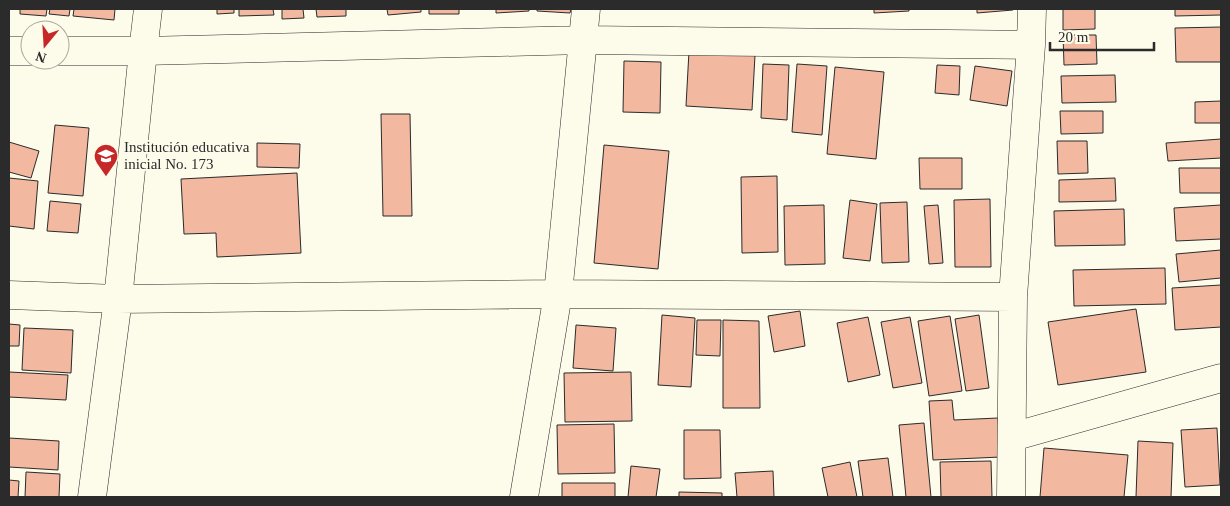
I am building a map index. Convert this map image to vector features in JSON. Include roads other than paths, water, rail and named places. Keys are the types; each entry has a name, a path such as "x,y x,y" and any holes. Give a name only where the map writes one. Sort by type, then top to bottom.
{"street":[{"path":"92,497 118,299 148,9"},
{"path":"524,497 558,294 586,9"},
{"path":"1012,497 1012,297 1031,46 1032,9"},
{"path":"70,51 143,51 583,40 1031,46"},
{"path":"9,295 118,299 558,294 1012,297"},
{"path":"1012,437 1221,378"}],"place":[{"name":"Institución educativa inicial No. 173","path":"106,177"}]}
